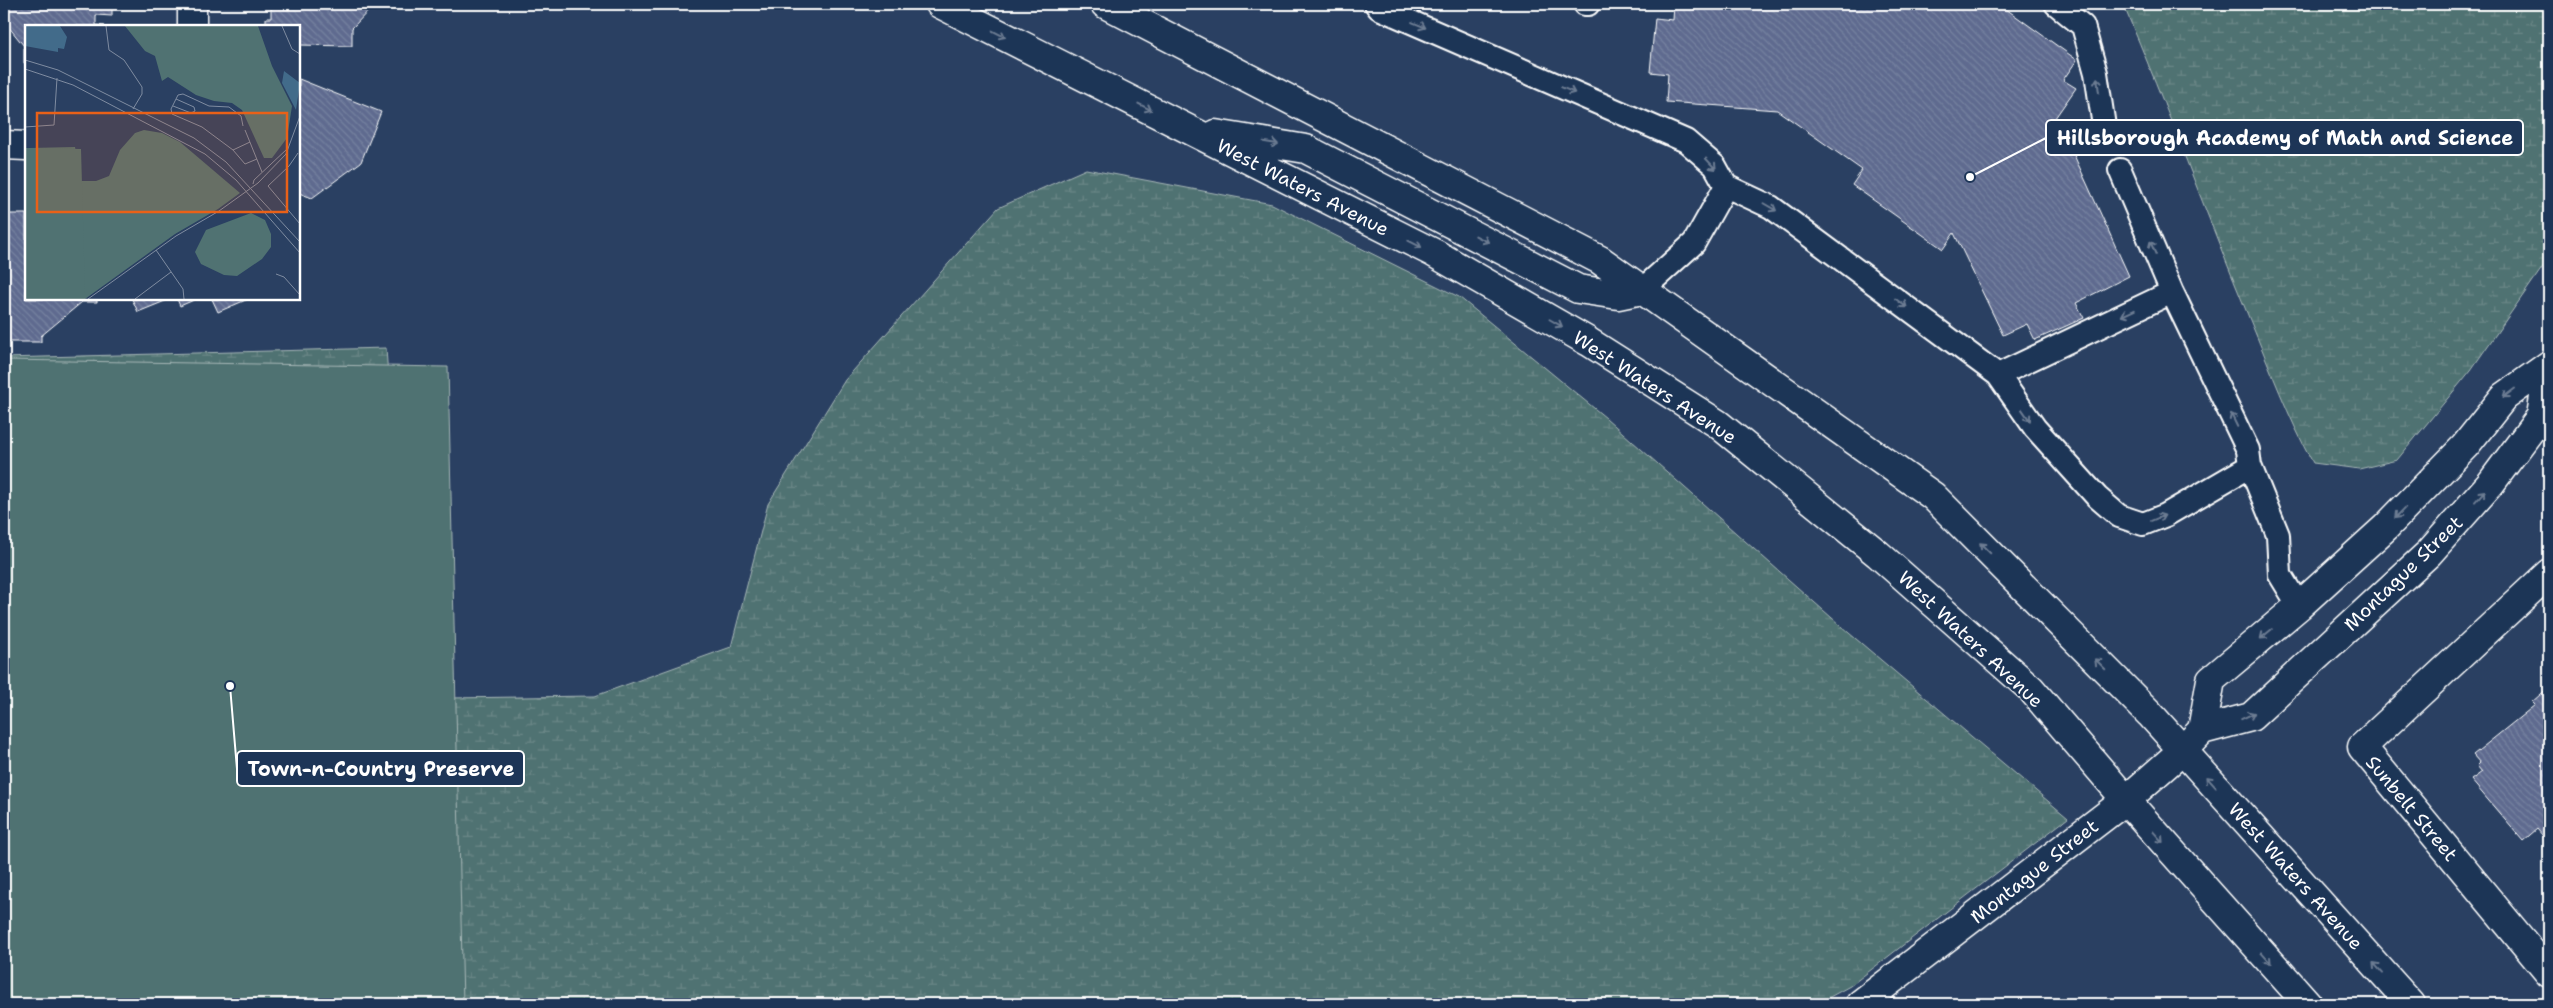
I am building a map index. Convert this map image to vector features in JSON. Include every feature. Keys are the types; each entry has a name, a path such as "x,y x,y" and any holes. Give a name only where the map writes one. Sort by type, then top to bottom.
{"street":[{"path":"192,4 192,25"},
{"name":"West Waters Avenue","path":"1105,4 1600,260 1934,496 2183,750 2411,1004"},
{"name":"West Waters Avenue","path":"952,6 1434,253 1589,342 1718,424 1878,554 2031,689 2126,800 2308,1004"},
{"path":"1189,129 1306,149 1578,289 1618,295 1642,290"},
{"path":"4,145 25,146"},
{"name":"Montague Street","path":"1860,1004 2126,800 2183,750 2202,730 2251,717 2429,553 2491,483 2541,416 2549,366"},
{"name":"Montague Street","path":"2202,730 2211,680 2299,606 2386,527 2465,446 2504,397 2549,366"},
{"name":"Sunbelt Street","path":"2549,573 2362,747 2549,973"}],"lane":[{"path":"1376,4 1388,12 1686,141 1714,166 1726,186 1772,207 1998,375 2035,428 2097,497 2119,516 2143,524 2151,521 2166,515 2250,466"},
{"path":"2056,4 2083,26 2096,73 2105,133"},
{"path":"2120,170 2172,292 2248,450 2250,466 2278,535 2280,575 2299,606"},
{"path":"1642,290 1694,243 1726,186"},
{"path":"1998,375 2172,292"}],"green space":[{"path":"2123,4 2549,4 2549,258 2471,370 2397,460 2359,469 2313,463 2295,428 2272,374"},
{"path":"1086,169 1272,204 1459,297 1606,418 1849,633 2068,818 1850,986 1817,1004 4,1004 4,358 386,348 397,509 449,698 595,696 731,647 768,504 845,380 998,208"},
{"path":"4,360 448,367 463,1004 4,1004"}],"building":[{"path":"4,4 112,4 112,16 96,15 96,25 25,25 25,63 24,46 4,21"},
{"path":"284,4 375,4 352,28 352,46 300,45 300,25 266,25 266,18 271,18 271,7 284,8"},
{"path":"1674,4 1869,4 1873,7 1875,4 1999,4 2077,60 2063,80 2076,88 2048,128 2068,142 2129,276 2076,303 2084,318 2035,340 2027,324 2003,335 1954,233 1943,249 1852,185 1862,170 1777,110 1666,102 1668,74 1650,72 1655,18 1673,20"},
{"path":"300,79 381,112 361,162 312,198 300,193"},
{"path":"4,214 25,214 25,300 97,300 97,302 82,302 41,336 41,342 4,342"},
{"path":"132,300 168,300 138,312"},
{"path":"177,300 194,300 180,306"},
{"path":"212,300 246,300 218,312"},
{"path":"2549,687 2549,843 2537,829 2523,841 2471,780 2482,772 2477,766 2480,763 2473,755 2535,705 2532,702"}],"place":[{"name":"Hillsborough Academy of Math and Science","path":"1970,177"},
{"name":"Town-n-Country Preserve","path":"230,686"}]}
